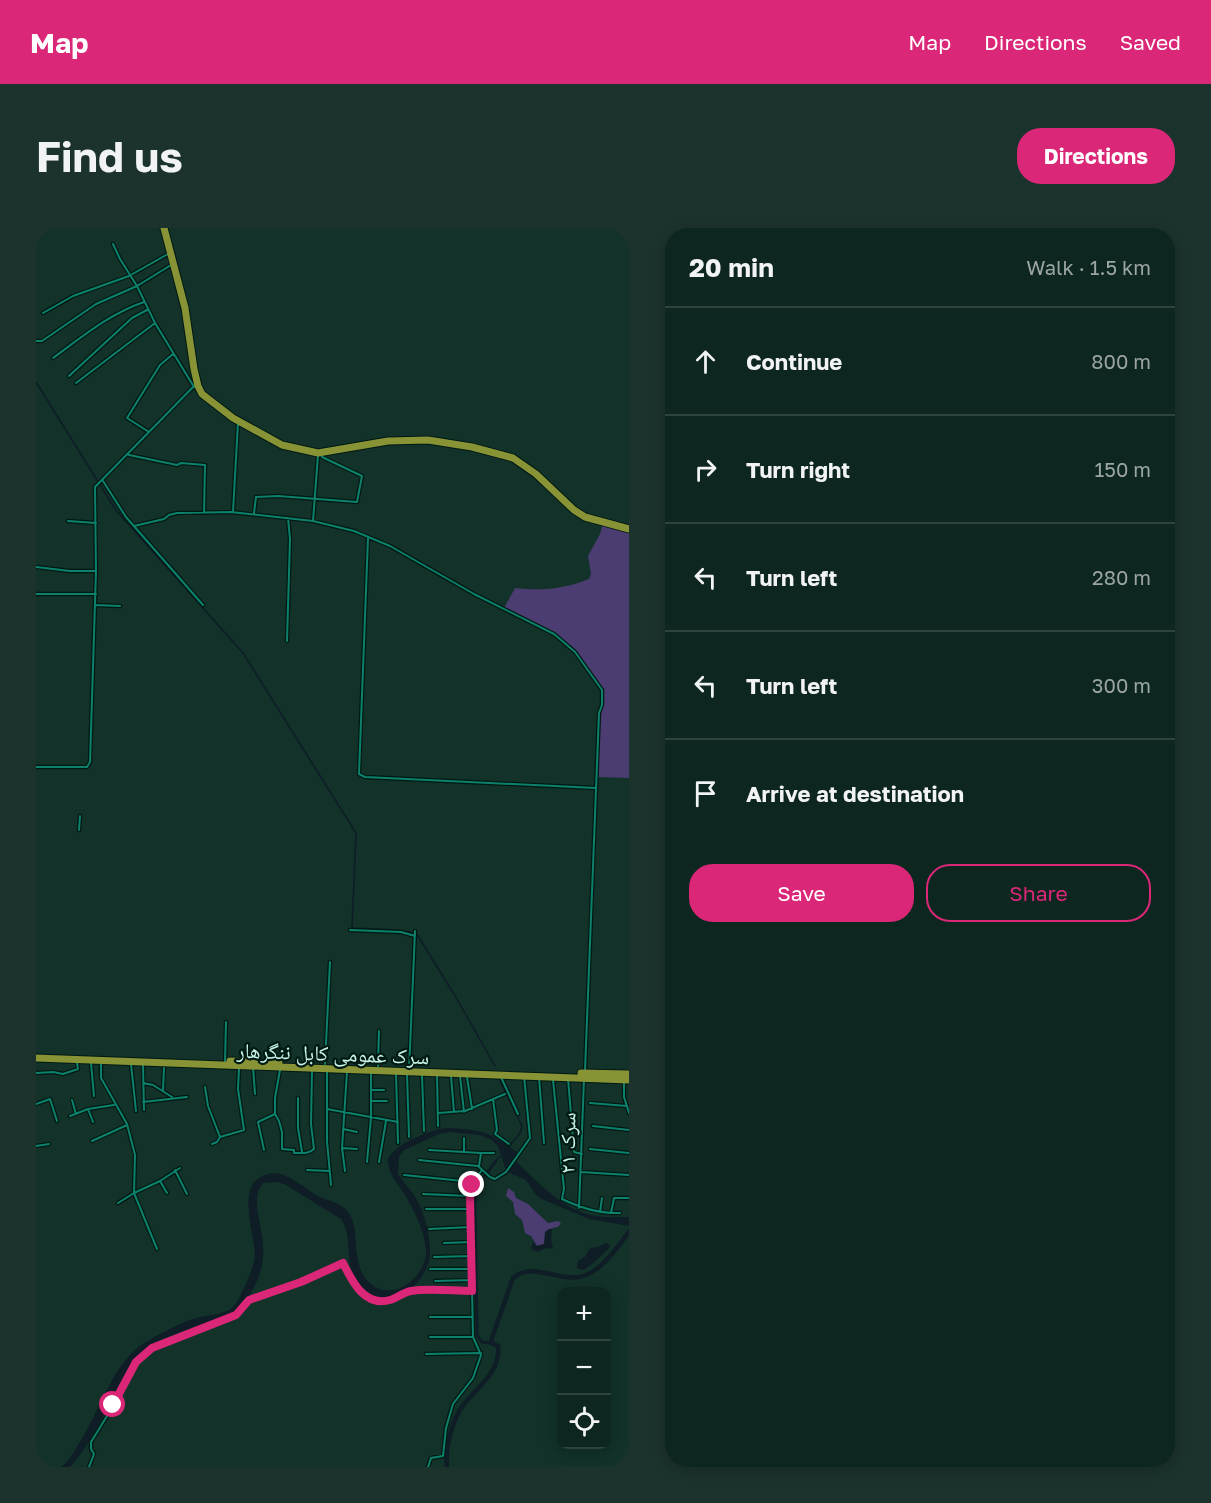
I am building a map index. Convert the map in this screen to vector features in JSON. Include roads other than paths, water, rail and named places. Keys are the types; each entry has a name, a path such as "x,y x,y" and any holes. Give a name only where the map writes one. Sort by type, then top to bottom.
{"highway":[{"path":"164,228 185,308 195,384 202,394 238,420 282,444 319,453 388,441 428,440 472,447 513,458 536,474 574,510 585,517 629,529"},
{"name":"سرک عمومی کابل ننگرهار","path":"36,1056 378,1066 422,1072 585,1077"},
{"name":"سرک عمومی کابل ننگرهار","path":"36,1056 131,1062 225,1063 253,1067 312,1068 326,1066 396,1071 627,1078"}],"street":[{"path":"36,767 87,767 90,762 96,594 95,487 103,482 195,384 154,323 137,286 129,276 113,244"},
{"path":"44,313 73,296 129,276 171,253"},
{"path":"36,341 42,341 96,304 137,286 174,264"},
{"path":"53,358 103,321 144,302"},
{"path":"69,376 132,318 148,310"},
{"path":"76,383 154,323"},
{"path":"149,432 127,418 160,365 174,354"},
{"path":"233,512 238,420"},
{"path":"254,514 256,497 314,497 357,502 362,476 322,457 319,453"},
{"path":"314,521 319,453"},
{"path":"128,455 177,465 181,462 205,465 204,513"},
{"path":"103,482 126,517 203,605"},
{"name":"سرک ۲۱","path":"134,526 164,519 177,513 233,512 314,521 354,531 390,546 495,605 554,634 575,652 602,690 602,705 599,713 579,1208"},
{"path":"287,641 290,539 288,517"},
{"path":"68,521 96,523"},
{"path":"368,538 359,774 365,777 596,788"},
{"path":"36,567 96,571"},
{"path":"36,594 96,594"},
{"path":"95,605 120,606"},
{"path":"79,830 80,816"},
{"path":"350,930 401,932 415,936"},
{"path":"409,1137 408,1070 415,931"},
{"path":"330,962 326,1066 331,1185"},
{"path":"225,1063 226,1022"},
{"path":"378,1066 379,1031"},
{"path":"36,1073 53,1071 63,1074 78,1069 77,1060"},
{"path":"90,1060 94,1096"},
{"path":"101,1060 101,1078 127,1125 135,1155 134,1192 157,1249"},
{"path":"131,1062 136,1111"},
{"path":"143,1062 144,1110"},
{"path":"212,1144 220,1137 244,1130 238,1089 239,1066"},
{"path":"253,1067 255,1094"},
{"path":"164,1068 164,1090"},
{"path":"280,1068 275,1114 282,1132 282,1149 294,1150 294,1153 308,1153 314,1149 311,1124 312,1068"},
{"path":"345,1171 342,1148 347,1069"},
{"path":"367,1162 371,1118 371,1070"},
{"path":"396,1071 398,1143"},
{"path":"422,1072 424,1131"},
{"path":"438,1072 438,1126"},
{"path":"451,1073 454,1113"},
{"path":"464,1074 472,1109"},
{"path":"464,1074 464,1112"},
{"path":"500,1075 519,1114"},
{"path":"419,1160 479,1166 495,1179 506,1172 517,1159 530,1136 524,1076"},
{"path":"539,1076 544,1143"},
{"path":"552,1076 562,1174 562,1199 579,1208 610,1214 620,1213"},
{"path":"568,1077 574,1152 582,1154"},
{"path":"590,1102 628,1109 627,1078"},
{"path":"143,1083 164,1090 173,1098"},
{"path":"205,1087 208,1106 220,1137"},
{"path":"371,1090 384,1089"},
{"path":"438,1113 464,1112 505,1094"},
{"path":"143,1102 187,1097"},
{"path":"298,1098 298,1128 302,1153"},
{"path":"36,1104 50,1099 57,1121"},
{"path":"493,1099 495,1134 509,1144"},
{"path":"72,1100 76,1114"},
{"path":"371,1101 387,1101"},
{"path":"70,1116 87,1109 115,1104"},
{"path":"87,1109 93,1122"},
{"path":"327,1109 398,1122"},
{"path":"264,1150 258,1122 275,1114"},
{"path":"379,1162 386,1121"},
{"path":"92,1142 127,1125"},
{"path":"593,1126 629,1130"},
{"path":"343,1129 357,1132"},
{"path":"464,1152 465,1138"},
{"path":"36,1146 49,1144"},
{"path":"342,1148 357,1149"},
{"path":"590,1149 629,1153"},
{"path":"429,1150 494,1153"},
{"path":"479,1166 481,1153"},
{"path":"118,1203 180,1168"},
{"path":"176,1170 187,1194"},
{"path":"307,1170 329,1171"},
{"path":"428,1467 431,1458 442,1456 444,1435 453,1404 478,1369 481,1353 473,1337 470,1196 473,1182 485,1172"},
{"path":"581,1172 629,1175"},
{"path":"404,1175 473,1182"},
{"path":"160,1180 167,1193"},
{"path":"423,1194 470,1196"},
{"path":"600,1212 602,1198"},
{"path":"610,1214 614,1198 629,1198"},
{"path":"426,1209 471,1209"},
{"path":"429,1229 472,1227"},
{"path":"444,1242 472,1242"},
{"path":"434,1257 472,1256"},
{"path":"89,1467 94,1454 91,1442 118,1398 136,1362 152,1348 236,1315 249,1300 301,1282 343,1263 348,1276 358,1290 368,1298 377,1301 392,1299 411,1291 472,1291"},
{"path":"430,1269 472,1269"},
{"path":"435,1281 472,1280"},
{"path":"430,1317 473,1317"},
{"path":"430,1337 473,1337"},
{"path":"426,1354 481,1353"}],"water":[{"path":"447,1128 477,1131 499,1140 517,1152 517,1162 542,1186 569,1206 590,1215 629,1217 629,1226 589,1219 542,1199 536,1195 526,1180 506,1171 498,1146 492,1140 480,1135 450,1132 439,1134 404,1150 399,1157 398,1174 416,1198 425,1219 430,1249 429,1262 415,1285 393,1298 380,1298 369,1294 358,1285 353,1277 347,1235 341,1219 286,1185 278,1182 263,1183 257,1197 263,1251 262,1262 258,1278 247,1300 232,1314 164,1338 144,1351 128,1371 85,1448 70,1467 61,1467 80,1442 120,1368 136,1349 156,1336 182,1324 196,1318 223,1313 236,1304 251,1271 255,1256 249,1203 253,1184 259,1178 267,1174 283,1175 344,1208 353,1222 357,1256 362,1272 367,1280 376,1287 396,1290 414,1279 425,1261 425,1243 415,1214 391,1174 388,1159 398,1148 414,1138"},
{"path":"552,1229 553,1249 546,1248 538,1252 531,1249 533,1242 537,1246 544,1244 545,1232"},
{"path":"606,1243 610,1247 597,1259 584,1270 577,1268 578,1261 585,1257 590,1248"}],"waterway":[{"path":"36,382 115,509 243,653 356,833 352,928 416,933 495,1066"},
{"path":"499,1079 522,1126 520,1133 508,1148"},
{"path":"495,1162 500,1156"},
{"path":"491,1343 482,1342 477,1335 475,1203 476,1188 495,1162"},
{"path":"447,1467 448,1443 456,1418 496,1363 498,1346 491,1343 513,1278 529,1271 567,1277 586,1275 604,1262 629,1232"}]}
